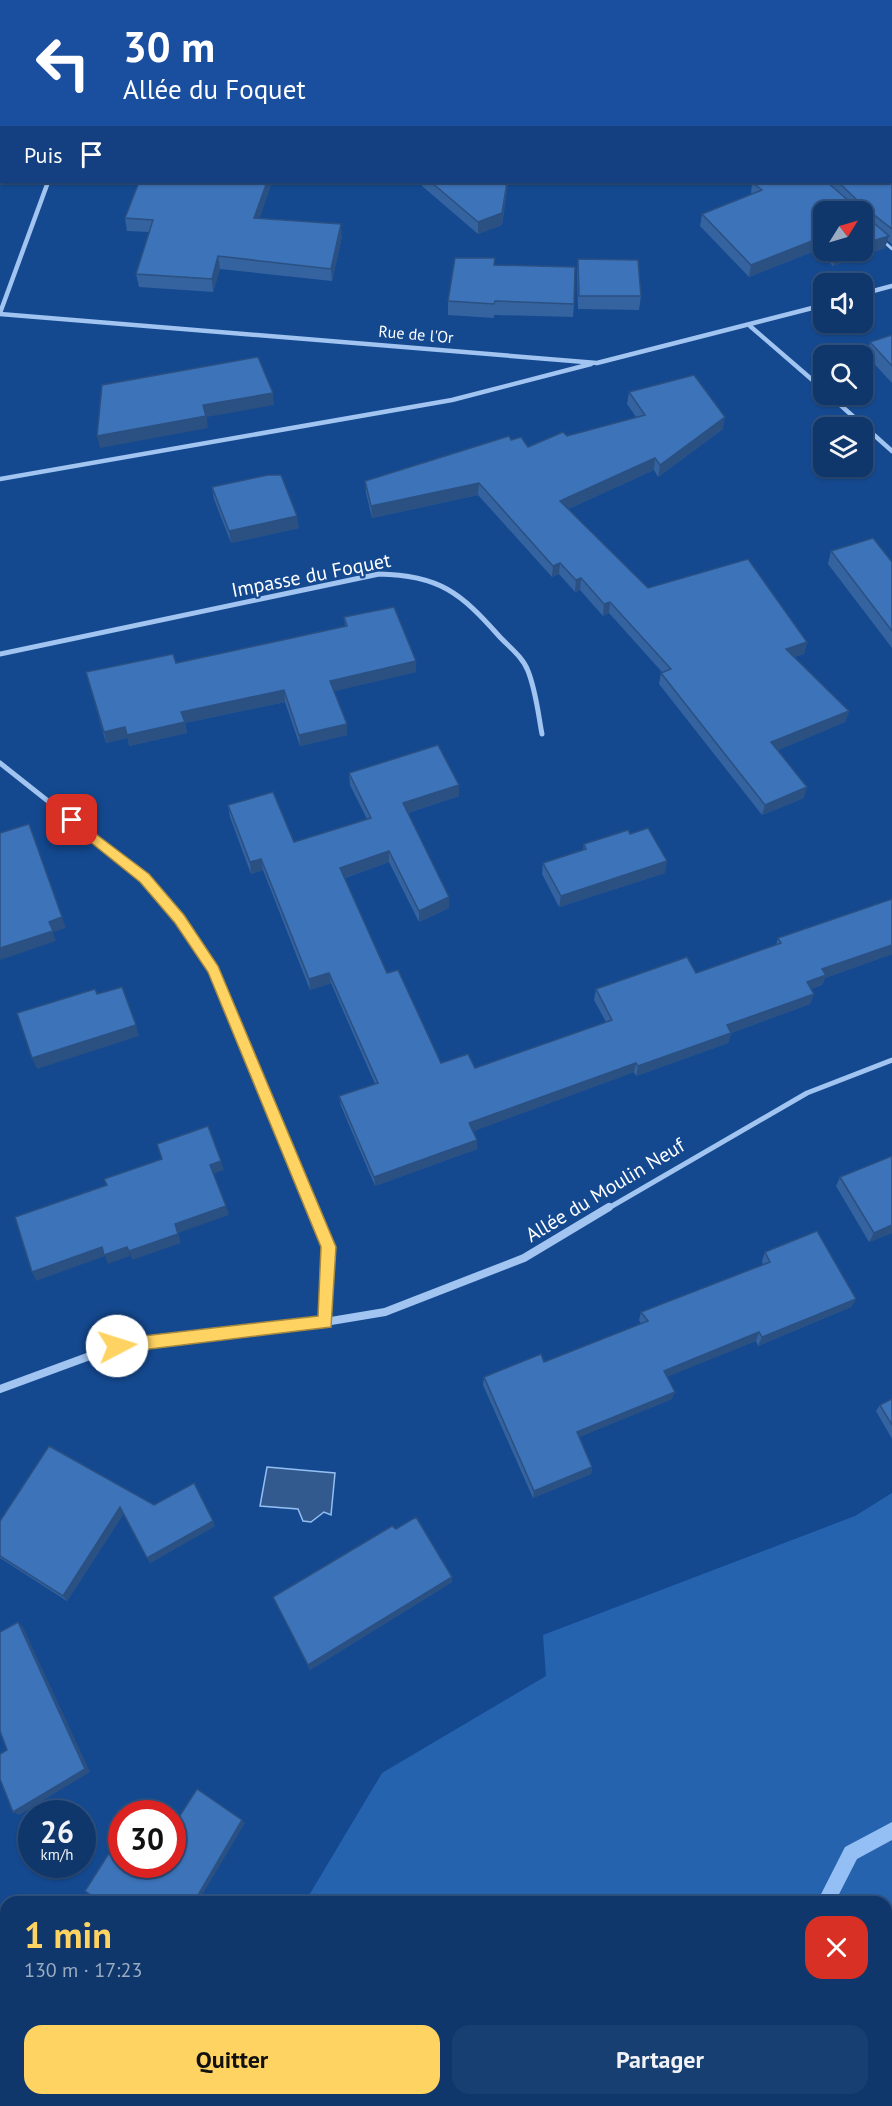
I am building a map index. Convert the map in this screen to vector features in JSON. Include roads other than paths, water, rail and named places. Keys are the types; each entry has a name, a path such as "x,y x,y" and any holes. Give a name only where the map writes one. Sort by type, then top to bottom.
{"street":[{"path":"0,314 48,183"},
{"path":"873,291 892,286"},
{"name":"Rue de l'Or","path":"0,314 597,363 750,326 813,308"},
{"path":"750,326 813,380"},
{"path":"0,478 452,400 597,363"},
{"path":"840,405 892,451"},
{"name":"Impasse du Foquet","path":"0,654 379,574 407,573 430,578 453,589 469,602 528,669 542,734"},
{"path":"0,763 145,878 179,919 213,969 328,1247 325,1322"},
{"name":"Allée du Moulin Neuf","path":"0,1389 117,1346 325,1322 385,1312 524,1257 807,1093 892,1060"}],"lane":[{"path":"877,236 892,249"}],"waterway":[{"path":"829,1896 851,1853 892,1831"}]}
